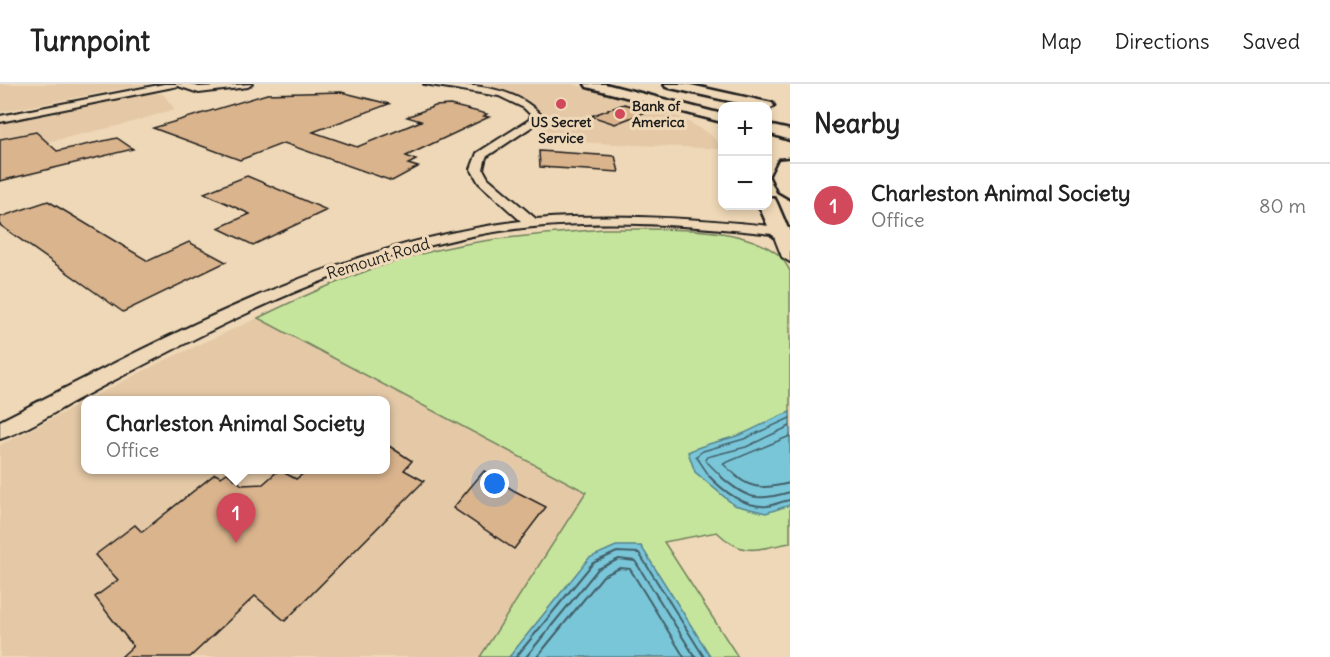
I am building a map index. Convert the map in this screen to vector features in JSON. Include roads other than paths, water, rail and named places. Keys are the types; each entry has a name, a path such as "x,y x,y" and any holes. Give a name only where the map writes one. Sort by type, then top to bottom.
{"highway":[{"path":"600,85 718,111"},
{"path":"600,85 718,117"},
{"path":"600,85 684,113 715,131"},
{"path":"667,85 737,102"},
{"path":"667,85 729,102"},
{"path":"772,113 790,129"},
{"path":"772,130 790,135"},
{"path":"788,194 780,176 785,164 790,164"},
{"path":"772,210 784,231"}],"street":[{"path":"0,116 156,84"},
{"path":"0,116 178,84 199,90 248,84"},
{"path":"428,84 500,95 522,102 536,115 533,122 481,155 477,169 483,180 533,224"},
{"name":"Remount Road","path":"0,431 229,313 344,266 448,237 533,224 582,220 724,224 784,231"},
{"path":"784,231 790,257"}],"water":[{"path":"790,412 790,505 766,513 734,505 695,472 688,452 742,434"},
{"path":"616,546 641,546 711,657 509,657 589,558"}],"place":[{"name":"US Secret Service","path":"561,104"},
{"name":"Bank of America","path":"620,114"},
{"name":"Charleston Animal Society","path":"236,543"}]}
